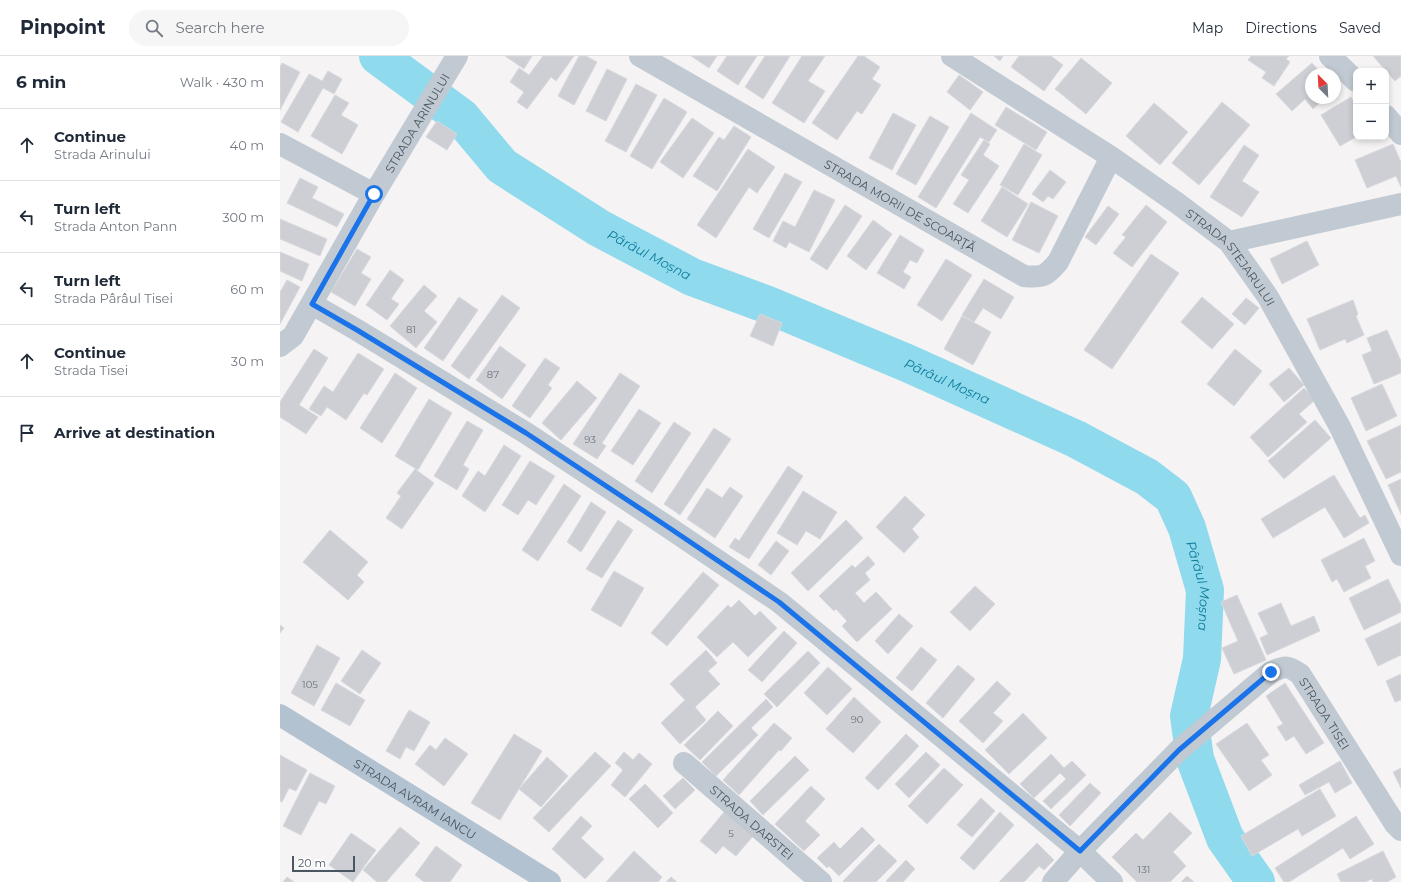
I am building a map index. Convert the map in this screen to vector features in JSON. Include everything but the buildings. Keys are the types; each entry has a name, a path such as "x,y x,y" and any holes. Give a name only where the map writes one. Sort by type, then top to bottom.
{"main road":[{"name":"STRADA AVRAM IANCU","path":"280,715 550,882"}],"street":[{"name":"STRADA ARINULUI","path":"286,341 312,304 374,194 457,56"},
{"name":"STRADA MORII DE SCOARŢĂ","path":"640,56 1024,276 1034,277 1048,274 1058,262 1111,157"},
{"name":"STRADA STEJARULUI","path":"952,56 1111,157 1177,203 1229,242 1268,297 1332,414 1401,555"},
{"path":"1330,56 1353,78"},
{"path":"1389,120 1401,134"},
{"path":"280,144 374,194"},
{"path":"1229,242 1401,204"},
{"path":"312,304 526,433 779,602 1080,851 1112,882"},
{"name":"STRADA TISEI","path":"1053,882 1080,851 1179,750 1271,672 1284,666 1292,668 1300,674 1391,818 1401,830"},
{"name":"STRADA DARSTEI","path":"684,763 821,882"}],"waterway":[{"name":"Pârâul Moșna","path":"378,56 461,117 502,166 599,228 692,277 768,305 907,363 1076,439 1147,477 1173,497 1187,528 1205,590 1202,659 1189,716 1195,759 1225,838 1256,882"}],"route":[{"path":"374,194 312,304 526,433 779,602 1080,851 1179,750 1271,672"}]}
